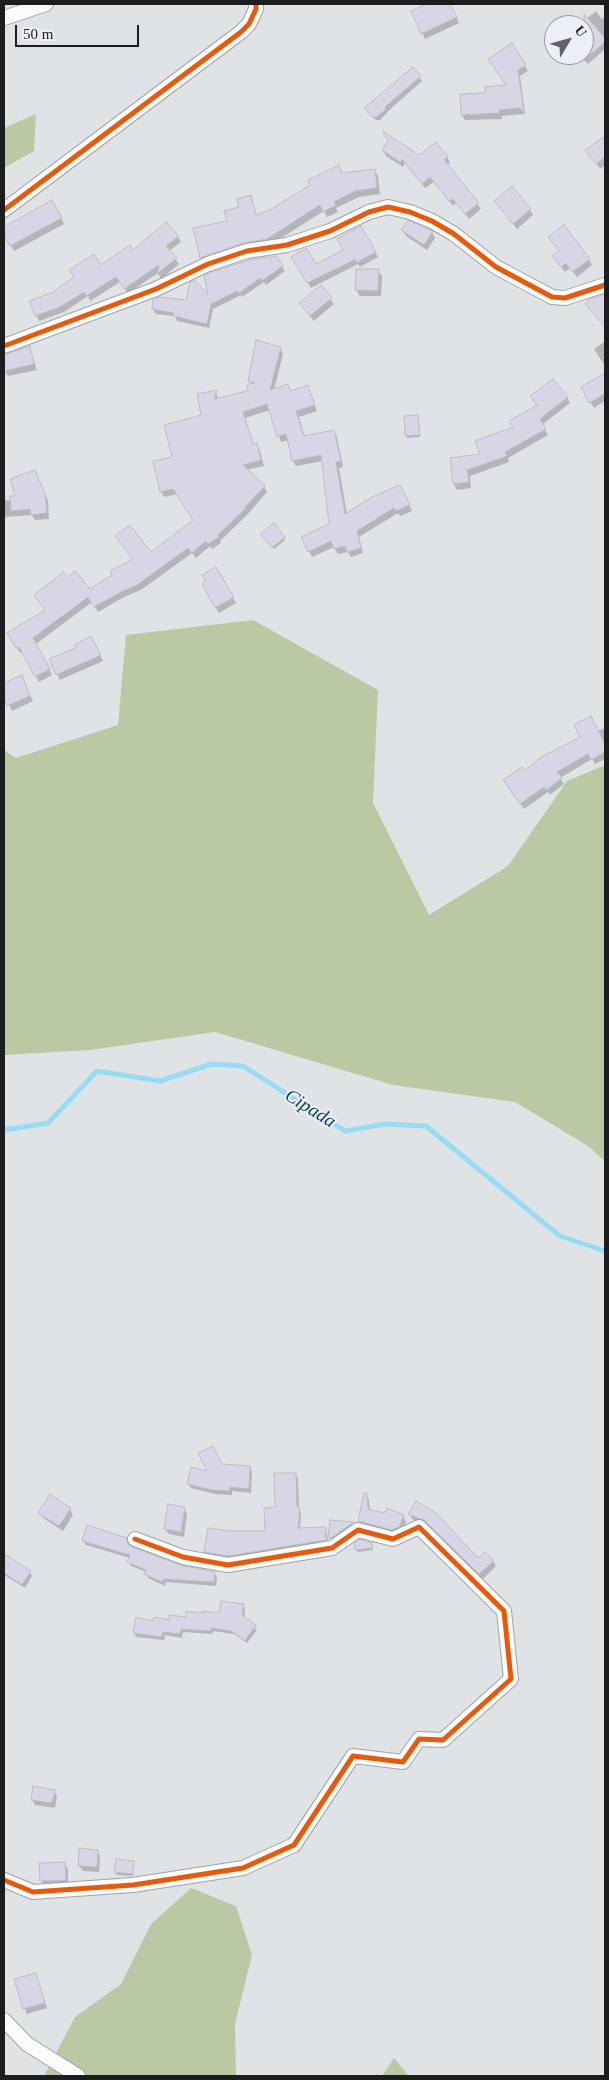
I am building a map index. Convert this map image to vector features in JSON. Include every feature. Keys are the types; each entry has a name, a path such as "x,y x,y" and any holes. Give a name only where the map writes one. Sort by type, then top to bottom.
{"street":[{"path":"4,18 46,4"},
{"path":"4,210 241,32 249,24 256,9 256,4"},
{"path":"4,346 156,289 208,264 247,251 287,245 330,231 369,212 388,207 410,212 432,221 454,234 496,267 552,297 565,298 605,286"},
{"path":"4,1880 33,1892 133,1885 243,1868 294,1845 353,1756 403,1762 419,1739 443,1740 511,1680 504,1611 419,1527 393,1539 358,1530 332,1548 228,1565 183,1557 135,1540"},
{"path":"4,2020 27,2044 78,2076"}],"green space":[{"path":"36,114 34,151 4,168 4,128"},
{"path":"253,620 378,690 373,803 429,915 508,866 567,781 605,765 605,1161 588,1146 515,1102 393,1085 215,1032 90,1050 4,1055 4,750 16,758 118,725 126,635"},
{"path":"191,1888 236,1906 252,1955 235,2024 236,2076 44,2076 75,2017 121,1984 151,1924"},
{"path":"394,2058 409,2076 382,2076"}],"building":[{"path":"427,4 450,4 457,17 421,34 411,11"},
{"path":"594,25 605,38 605,42 594,51"},
{"path":"512,43 526,65 518,70 524,113 520,108 499,110 500,113 461,115 460,94 485,93 485,87 506,85 488,59"},
{"path":"413,67 421,76 385,107 386,109 377,117 372,117 364,108"},
{"path":"384,132 419,155 436,142 448,157 444,160 479,203 465,214 453,199 449,201 430,177 422,184 402,159 400,162 382,150 388,141"},
{"path":"605,136 605,157 596,164 585,150"},
{"path":"339,165 342,173 375,169 377,188 355,191 334,202 336,205 323,212 320,205 267,239 244,243 200,258 193,228 227,221 224,211 239,207 237,199 251,195 256,215 270,210 310,185 308,180"},
{"path":"512,186 531,209 513,224 494,201"},
{"path":"52,200 62,218 10,246 4,235 4,227"},
{"path":"408,220 433,231 424,245 401,230"},
{"path":"166,222 179,236 166,246 177,258 157,274 159,265 124,289 116,277 86,296 84,292 60,307 35,316 29,301 53,292 74,277 69,270 94,254 101,265 130,245 133,250"},
{"path":"564,225 590,259 572,272 566,263 561,267 552,256 559,251 548,237"},
{"path":"361,226 376,252 356,263 356,259 307,283 291,257 306,248 316,264 343,250 337,239"},
{"path":"276,256 283,266 262,281 260,278 239,293 237,291 211,304 207,324 173,316 174,313 152,309 153,299 160,297 186,300 190,282 195,280 208,295 204,276 211,272 249,260"},
{"path":"356,269 379,269 378,291 355,290"},
{"path":"321,285 332,298 310,316 299,303"},
{"path":"605,294 605,327 585,304 589,299"},
{"path":"256,340 281,347 270,390 288,384 290,391 308,385 315,405 296,411 304,436 334,430 341,461 336,462 345,514 372,497 400,485 410,505 396,511 394,508 357,531 361,548 347,552 345,546 334,549 331,541 308,552 301,537 329,524 321,455 292,461 286,434 277,437 267,404 243,412 253,444 257,443 261,460 243,465 265,486 246,508 218,535 219,537 208,544 206,541 192,553 188,548 137,585 94,607 88,597 33,638 50,669 35,677 19,647 16,648 7,633 45,610 34,595 64,572 68,577 75,571 90,589 112,575 110,571 133,559 115,536 130,525 151,552 193,520 173,489 160,492 153,461 172,457 164,425 201,415 197,394 217,390 214,399 247,391 248,384 255,383 248,381"},
{"path":"30,346 34,364 4,371 4,355"},
{"path":"605,373 605,394 589,403 581,387"},
{"path":"553,379 568,397 540,419 546,429 505,452 507,456 467,470 469,482 453,484 450,458 480,454 475,441 513,427 509,421 537,405 530,396"},
{"path":"418,415 420,435 405,436 404,416"},
{"path":"35,470 45,494 47,513 31,515 30,509 11,511 10,496 15,496 10,479"},
{"path":"274,523 285,537 272,548 260,534"},
{"path":"216,567 234,597 215,608 202,584 206,582 202,575"},
{"path":"91,636 101,655 56,675 49,659 76,648 74,645"},
{"path":"22,675 30,696 7,706 4,698 4,683"},
{"path":"591,716 605,744 605,752 591,760 588,754 557,772 562,778 546,790 544,787 520,804 503,780 522,767 525,770 540,758 580,737 574,725"},
{"path":"213,1446 222,1464 250,1466 249,1489 230,1487 230,1491 212,1490 187,1484 191,1467 207,1471 198,1453"},
{"path":"274,1473 296,1473 297,1507 300,1508 298,1528 326,1527 326,1540 228,1556 204,1552 208,1528 229,1531 265,1531 264,1508 275,1507"},
{"path":"364,1493 367,1493 368,1509 385,1513 387,1508 404,1515 399,1527 392,1530 358,1521"},
{"path":"50,1494 71,1508 59,1526 38,1513"},
{"path":"416,1501 436,1513 478,1558 485,1552 494,1561 479,1574 425,1521 408,1514"},
{"path":"168,1504 185,1507 181,1532 164,1529"},
{"path":"330,1520 354,1522 331,1538 328,1538"},
{"path":"87,1525 127,1538 128,1544 132,1547 180,1565 215,1572 214,1582 164,1579 162,1582 144,1574 146,1570 127,1562 130,1555 82,1541"},
{"path":"360,1539 372,1543 373,1548 355,1550 354,1543"},
{"path":"4,1554 31,1571 22,1585 4,1573"},
{"path":"221,1601 244,1604 242,1615 256,1625 245,1641 231,1631 211,1628 211,1631 181,1629 180,1634 163,1632 162,1637 133,1633 136,1617 153,1621 154,1617 169,1620 169,1615 186,1617 186,1611 219,1613"},
{"path":"33,1786 55,1790 52,1803 31,1800"},
{"path":"79,1848 98,1850 97,1867 78,1866"},
{"path":"116,1859 134,1861 133,1874 114,1872"},
{"path":"65,1862 66,1880 40,1881 39,1863"},
{"path":"36,1973 45,2003 23,2009 14,1979"}],"waterway":[{"name":"Cipada","path":"4,1130 48,1123 97,1071 160,1081 212,1064 243,1066 345,1131 385,1124 426,1126 560,1236 605,1251"}],"cycle path":[{"path":"4,210 241,32 249,24 256,9 256,4"},
{"path":"4,346 156,289 208,264 247,251 287,245 330,231 369,212 388,207 410,212 432,221 454,234 496,267 552,297 565,298 605,285"},
{"path":"4,1880 33,1892 133,1885 243,1868 294,1845 353,1756 403,1762 419,1739 443,1740 511,1679 504,1611 419,1527 393,1539 358,1530 332,1548 228,1565 183,1557 135,1539"}]}
